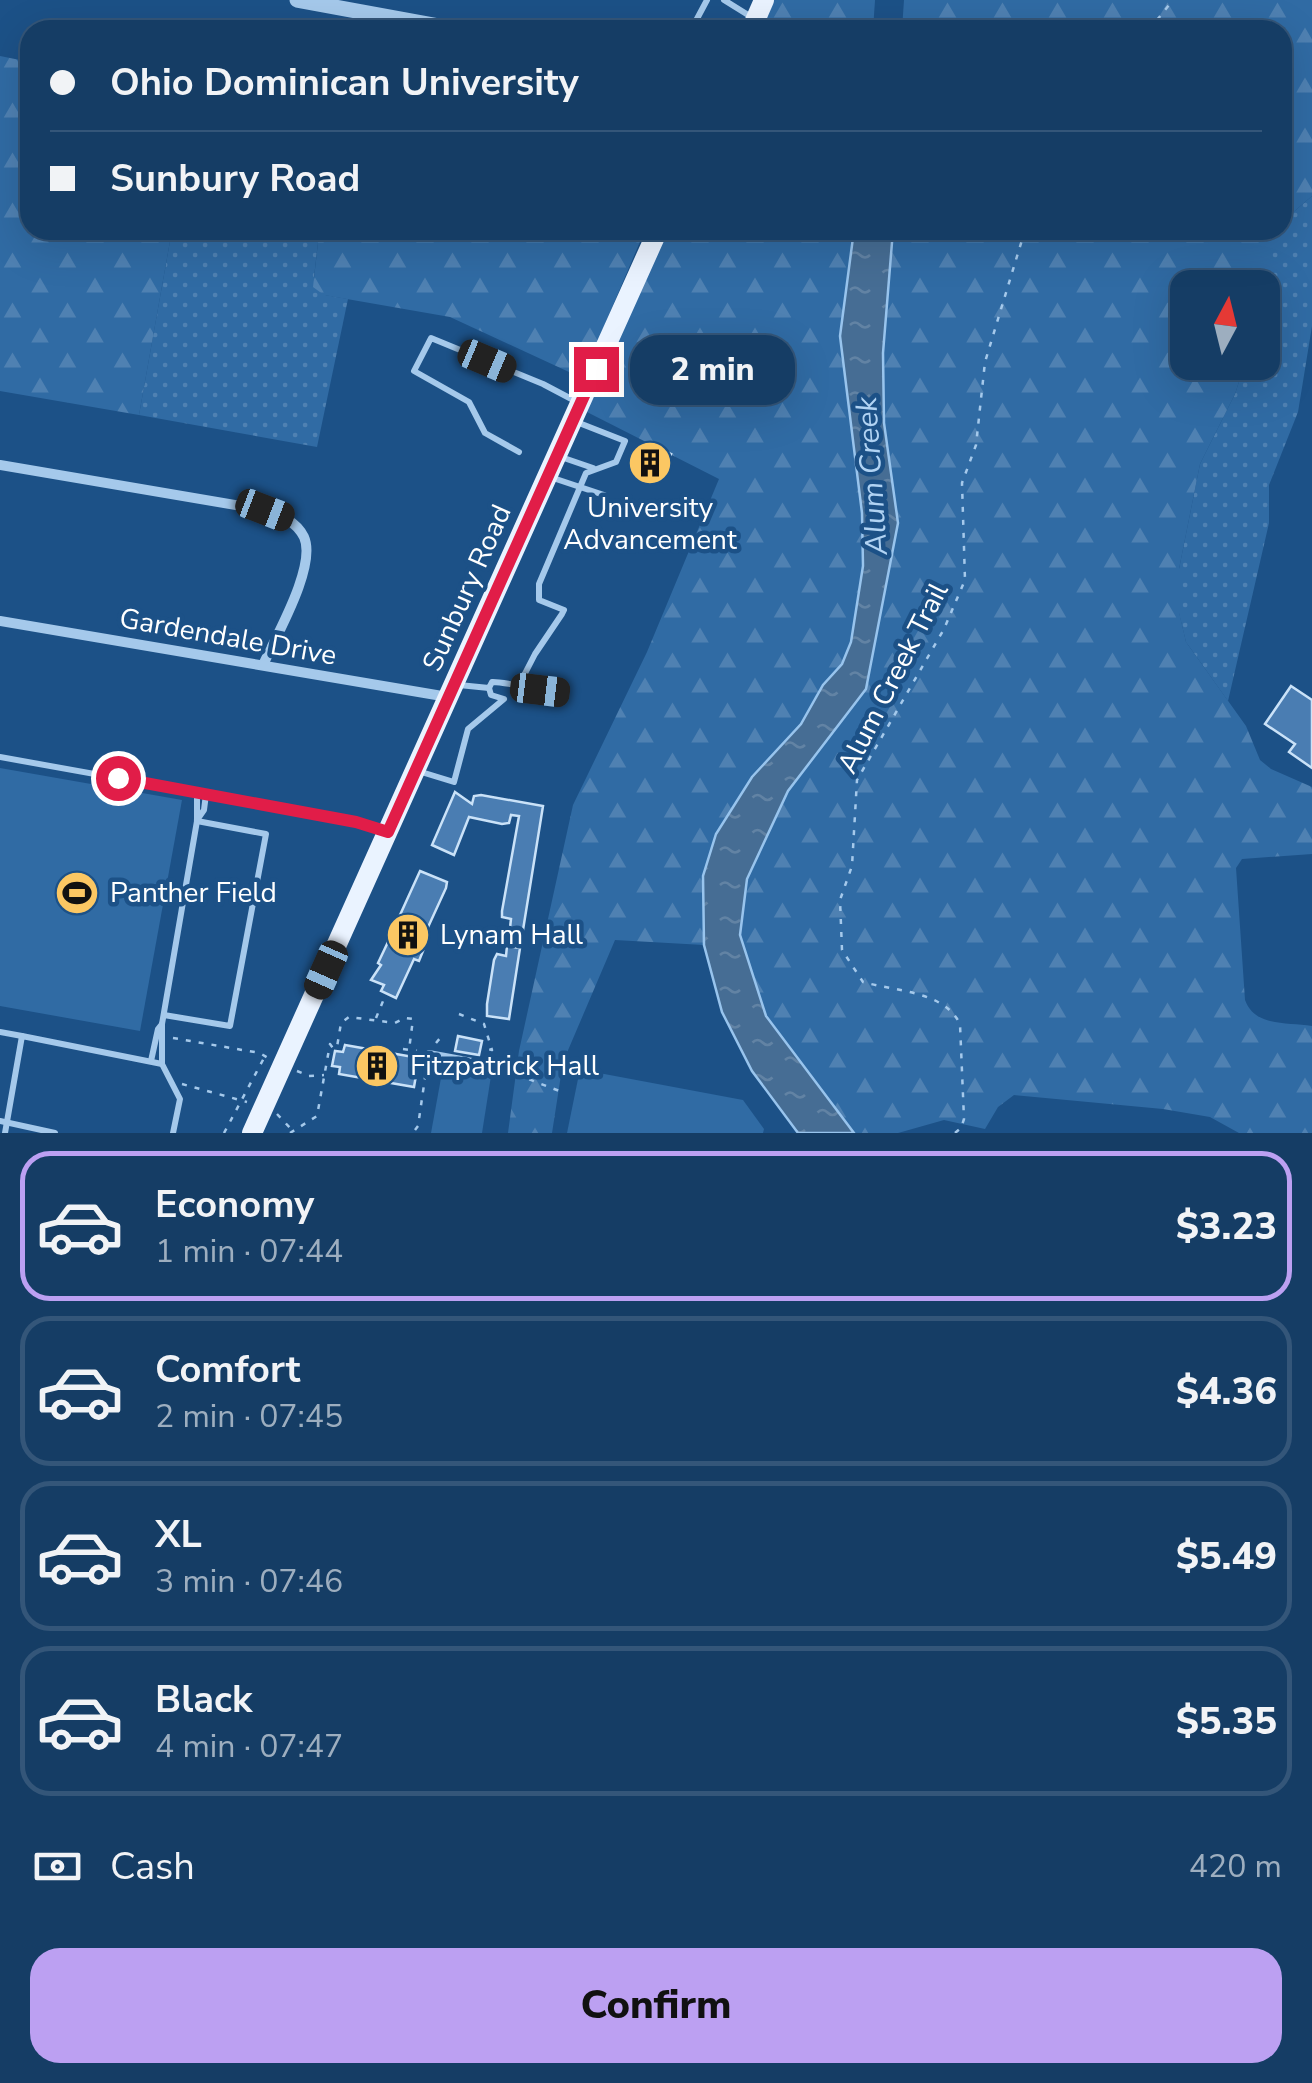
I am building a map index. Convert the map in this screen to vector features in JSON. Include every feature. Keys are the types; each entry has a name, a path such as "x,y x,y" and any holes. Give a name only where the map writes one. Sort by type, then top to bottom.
{"main road":[{"name":"Sunbury Road","path":"252,1133 274,1061 388,832 653,240"}],"street":[{"path":"297,0 406,20"},
{"path":"0,464 265,510 287,518 303,534 308,552 304,571 264,666"},
{"name":"Gardendale Drive","path":"0,621 264,666 450,691"}],"lane":[{"path":"724,0 757,16"},
{"path":"415,770 454,782 468,729 510,694 564,610 537,596 539,584 586,473 616,462 624,441 576,412 543,384 432,338 414,371 469,402 485,433 518,452"},
{"path":"556,456 594,469"},
{"path":"547,476 604,495"},
{"path":"504,699 491,695 492,682 501,680 515,687 561,693"},
{"path":"450,691 489,688"},
{"path":"0,757 356,822 388,832"},
{"path":"173,1133 180,1099 162,1064 162,1024 197,821 196,792"},
{"path":"197,821 204,810 206,794"},
{"path":"164,1015 230,1026 266,834 197,821"},
{"path":"151,1060 162,1024"},
{"path":"0,1032 162,1064"},
{"path":"4,1133 22,1036"},
{"path":"429,1053 494,1065"},
{"path":"3,1122 56,1133"}],"path":[{"path":"1157,20 1172,0"},
{"name":"Alum Creek Trail","path":"955,1133 964,1119 960,1024 953,1010 929,996 863,982 842,950 840,900 852,866 858,780 944,629 965,580 962,483 976,445 985,362 1023,240"},
{"path":"375,1020 386,994"},
{"path":"459,1014 484,1024 492,1050 482,1048"},
{"path":"290,1133 316,1116 330,1044 337,1047 341,1023 348,1018 395,1023 413,1019 409,1050"},
{"path":"170,1037 274,1061 309,1076 325,1075"},
{"path":"403,1049 429,1053 418,1126 414,1130"},
{"path":"224,1133 274,1061"},
{"path":"494,1065 562,1092"},
{"path":"175,1083 244,1101"}],"green space":[{"path":"774,0 875,0 874,20 765,20"},
{"path":"904,0 1312,0 1312,196 1292,213 1292,20 903,20"},
{"path":"0,56 20,60 20,240 170,240 139,415 0,391"},
{"path":"1312,196 1312,326 1298,412 1269,485 1269,523 1228,701 1186,642 1179,613 1179,569 1200,464 1240,380 1280,380 1280,270 1266,270 1274,240 1292,240 1292,213"},
{"path":"170,240 318,240 314,277 325,295 348,299 317,447 139,415"},
{"path":"318,240 641,240 582,378 450,317 324,295 313,287"},
{"path":"662,240 853,240 840,336 862,513 863,566 851,642 842,664 823,685 801,724 752,777 703,877 704,945 615,940 563,1062 552,1133 508,1133 519,1051 573,805 647,652 719,479 585,411"},
{"path":"892,240 1275,240 1267,270 1170,270 1170,380 1240,380 1200,464 1179,569 1179,612 1186,642 1246,726 1260,760 1312,787 1312,854 1242,859 1236,868 1245,1000 1264,1019 1312,1026 1312,1133 1239,1133 1210,1117 1163,1109 1014,1095 998,1107 985,1129 944,1120 898,1133 854,1133 766,1016 740,935 747,879 788,791 866,689 884,423 883,353"},
{"path":"0,768 182,800 140,1031 0,1006"},
{"path":"443,1067 491,1076 482,1133 431,1133"},
{"path":"599,1073 743,1100 763,1133 567,1133 578,1079"}],"water":[{"name":"Alum Creek","path":"853,240 892,240 883,353 884,423 898,523 866,689 788,791 747,879 740,935 766,1016 854,1133 798,1133 752,1071 722,1012 704,945 703,876 716,834 752,777 801,724 823,685 842,664 851,642 863,566 862,513 840,336"}],"building":[{"name":"University Advancement","path":"659,448 671,454 665,465 658,462 650,478 638,471 643,461 639,459 642,453 653,459"},
{"path":"1291,686 1312,700 1312,768 1289,752 1295,744 1265,724"},
{"path":"455,792 472,804 474,796 481,795 543,806 523,930 510,928 511,919 502,917 519,816 511,815 509,823 502,824 469,817 454,855 432,845"},
{"name":"Lynam Hall","path":"420,871 447,882 446,888 418,949 423,951 419,961 414,959 396,998 381,991 384,985 371,980 381,965 378,963 388,942 391,943 390,937"},
{"path":"507,946 520,948 509,1019 487,1016 494,960 497,954 506,956"},
{"path":"458,1036 482,1041 479,1055 455,1051"},
{"name":"Fitzpatrick Hall","path":"345,1045 419,1058 414,1087 339,1074 340,1067 332,1066 335,1051 343,1052"}],"place":[{"name":"University Advancement","path":"650,463"},
{"name":"Panther Field","path":"77,893"},
{"name":"Lynam Hall","path":"408,935"},
{"name":"Fitzpatrick Hall","path":"377,1066"}],"route":[{"path":"118,778 356,822 388,832 596,369"}]}
